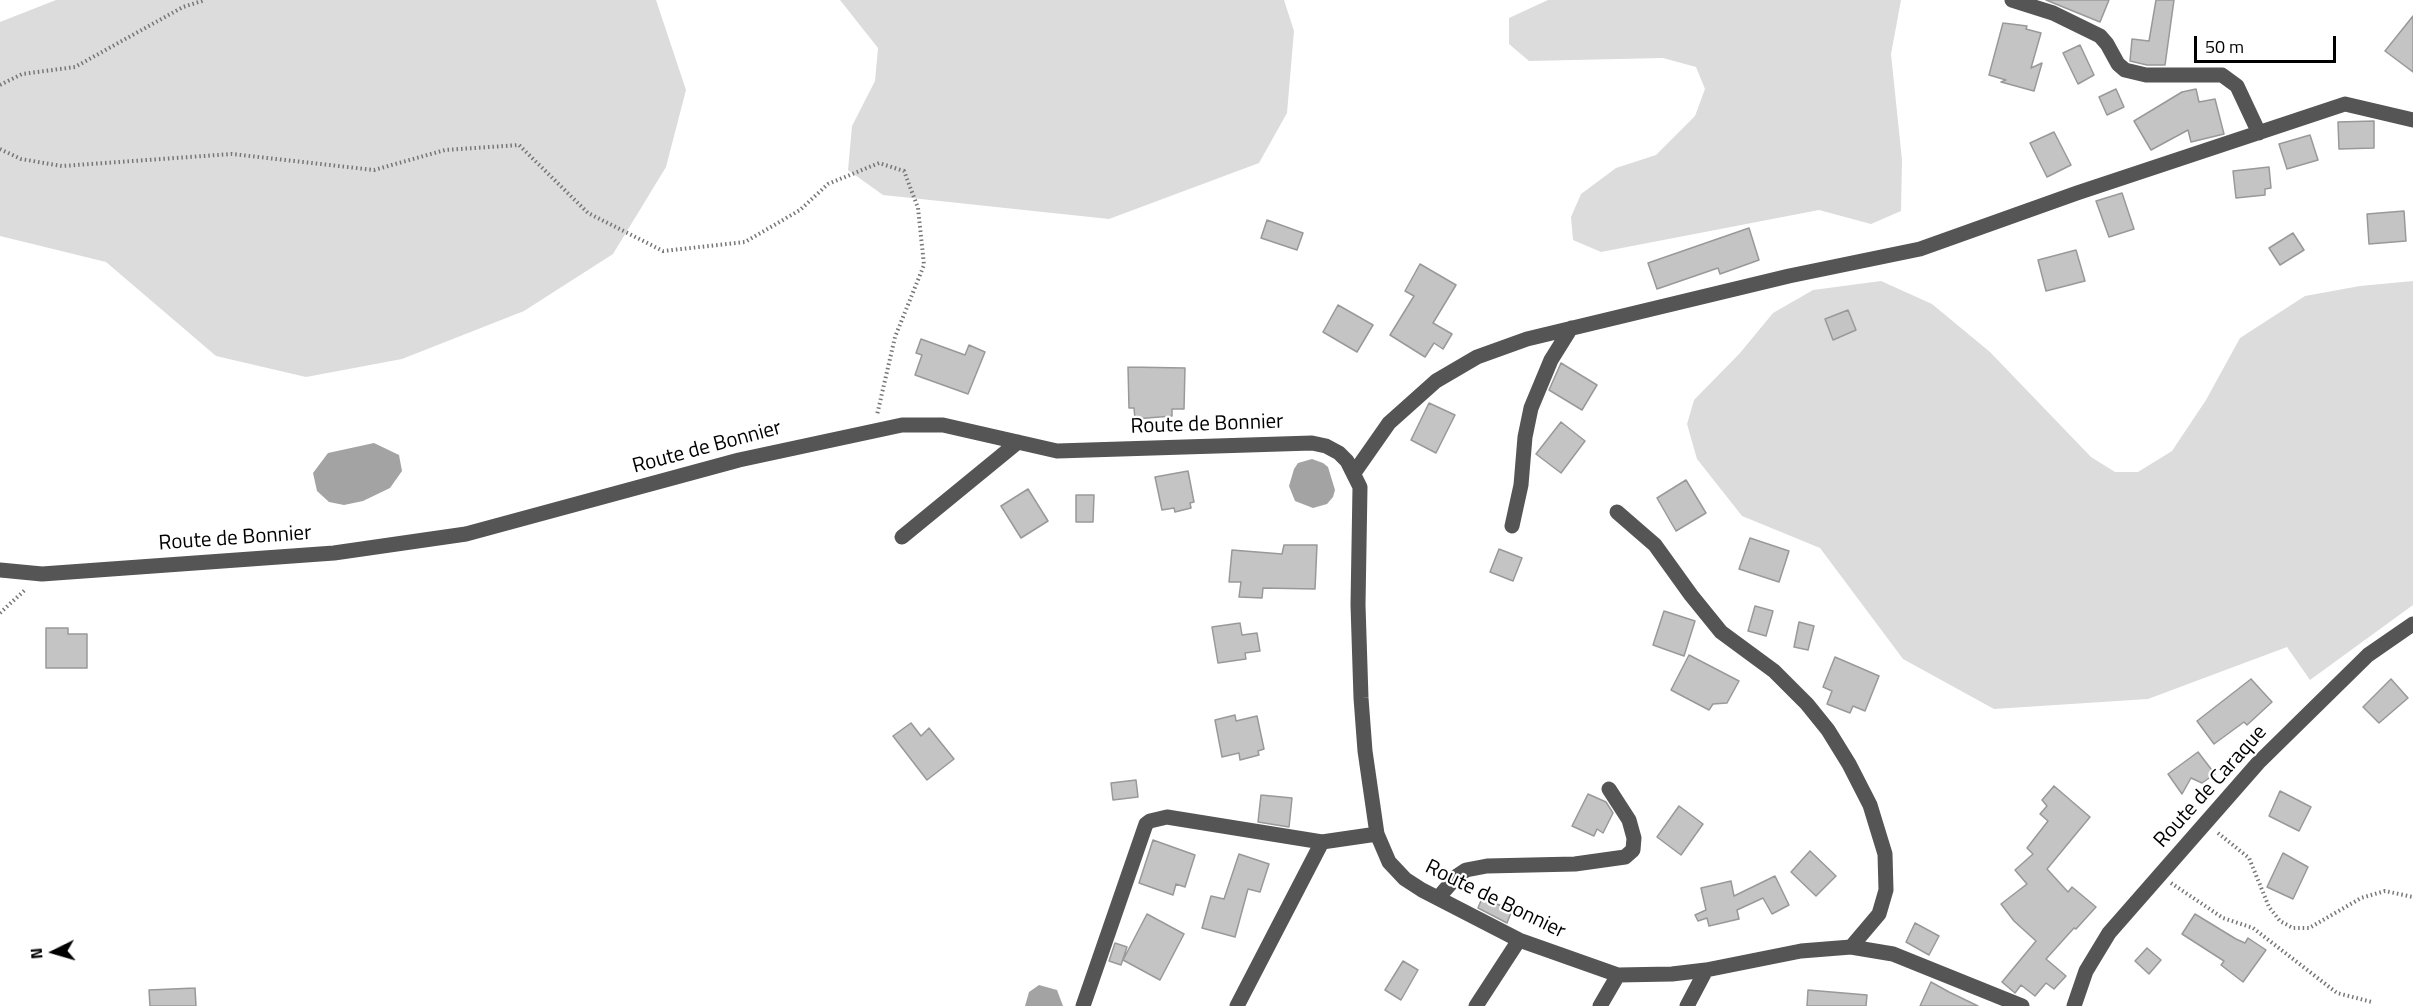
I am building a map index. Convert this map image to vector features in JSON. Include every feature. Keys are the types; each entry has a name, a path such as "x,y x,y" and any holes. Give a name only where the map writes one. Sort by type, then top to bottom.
{"street":[{"path":"2012,0 2053,13 2100,36 2125,70 2146,75 2222,75 2237,86 2259,133"},
{"path":"1354,473 1389,423 1417,397 1451,371 1477,357 1527,339 1789,276 1920,249 2078,193 2344,104 2413,120"},
{"path":"1512,526 1521,485 1525,437 1531,408 1551,360 1570,328"},
{"name":"Route de Bonnier","path":"0,570 42,574 334,553 466,534 739,460 902,425 944,425 1057,451 1312,443 1326,446 1339,453 1354,473 1360,487 1358,605 1361,698 1377,834 1389,862 1405,879 1519,940 1618,975 1649,976 1706,970 1801,951 1851,947 1893,954 2022,1006"},
{"path":"902,537 1018,442"},
{"path":"1617,512 1655,544 1691,595 1721,632 1774,671 1806,704 1828,730 1849,764 1870,805 1885,854 1886,890 1879,914 1851,947"},
{"name":"Route de Caraque","path":"2074,1006 2086,971 2109,933 2258,763 2368,655 2413,624"},
{"path":"1438,898 1457,876 1466,870 1487,867 1575,864 1625,857 1633,850 1634,838 1629,820 1609,789"},
{"path":"1083,1006 1146,824 1150,820 1167,817 1322,842 1377,834"},
{"path":"1237,1006 1322,842"},
{"path":"1476,1006 1519,940"},
{"path":"1687,1006 1706,970"},
{"path":"1600,1006 1618,975"}],"path":[{"path":"0,85 22,74 75,67 183,8 205,0"},
{"path":"0,149 21,159 62,166 232,154 375,170 445,150 519,145 588,213 663,251 745,242 800,210 828,184 879,163 904,171 918,208 924,265 895,337 874,430"},
{"path":"0,614 42,574"},
{"path":"2205,823 2249,858 2269,907 2280,921 2293,928 2309,928 2361,898 2385,891 2413,897"},
{"path":"2159,876 2223,918 2253,928 2337,993 2372,1002"}],"shaded area":[{"path":"56,0 656,0 686,90 666,167 613,254 524,311 402,359 306,377 216,356 106,262 0,236 0,22"},
{"path":"840,0 1284,0 1294,31 1287,113 1259,163 1109,219 883,195 848,170 852,126 875,81 878,48"},
{"path":"1548,0 1901,0 1891,54 1902,160 1901,211 1871,224 1819,210 1601,252 1573,240 1571,217 1581,194 1616,168 1656,155 1695,116 1705,89 1696,67 1663,58 1529,61 1509,44 1509,18"},
{"path":"1881,281 1932,304 1990,352 2091,457 2115,472 2138,472 2172,451 2206,400 2240,338 2305,296 2360,286 2413,281 2413,605 2310,680 2287,647 2148,699 1994,709 1903,659 1820,548 1742,516 1697,459 1687,424 1694,400 1740,353 1773,313 1813,290"},
{"path":"374,443 399,455 402,471 390,488 363,501 344,505 329,502 317,491 313,473 328,453"},
{"path":"1312,459 1328,467 1335,490 1327,504 1313,508 1295,501 1289,486 1298,463"},
{"path":"1039,985 1057,990 1063,1006 1025,1006 1029,992"}],"building":[{"path":"2046,0 2109,0 2100,22"},
{"path":"2156,0 2174,0 2165,65 2147,65 2130,61 2132,39 2149,41"},
{"path":"2413,16 2413,72 2385,51"},
{"path":"2003,23 2027,26 2026,29 2041,33 2031,68 2042,63 2034,91 2001,82 2006,80 1989,75"},
{"path":"2080,45 2094,75 2078,84 2063,53"},
{"path":"2116,89 2124,107 2107,115 2099,97"},
{"path":"2196,89 2199,102 2215,99 2224,134 2191,142 2188,130 2151,150 2134,121 2182,92"},
{"path":"2374,121 2374,148 2339,149 2338,122"},
{"path":"2054,132 2071,165 2047,177 2030,143"},
{"path":"2310,135 2318,160 2287,169 2279,144"},
{"path":"2269,167 2271,188 2265,189 2265,195 2236,198 2233,171"},
{"path":"2122,193 2134,229 2109,237 2096,201"},
{"path":"2404,211 2406,241 2369,244 2367,214"},
{"path":"1267,220 1303,233 1297,250 1261,238"},
{"path":"1749,228 1759,260 1720,274 1718,268 1657,289 1648,263"},
{"path":"2293,233 2304,250 2280,265 2269,248"},
{"path":"2076,250 2085,281 2046,291 2038,260"},
{"path":"1420,264 1456,285 1433,323 1452,334 1443,349 1434,343 1425,357 1390,335 1414,296 1405,291"},
{"path":"1338,305 1373,325 1357,352 1323,332"},
{"path":"1848,310 1856,330 1833,340 1825,319"},
{"path":"921,339 965,355 969,345 985,352 968,394 915,375 922,355 916,353"},
{"path":"1561,363 1597,385 1582,410 1549,390"},
{"path":"1128,367 1185,368 1184,409 1172,409 1172,416 1135,419 1134,408 1129,408"},
{"path":"1429,403 1455,415 1436,453 1411,440"},
{"path":"1561,422 1585,441 1561,473 1536,454"},
{"path":"1188,471 1194,502 1190,503 1191,508 1175,512 1174,508 1162,510 1155,477"},
{"path":"1686,480 1706,513 1676,531 1657,498"},
{"path":"1028,489 1048,521 1021,538 1001,506"},
{"path":"1076,495 1094,495 1093,522 1076,522"},
{"path":"1750,538 1789,551 1779,582 1739,569"},
{"path":"1284,545 1317,545 1315,589 1263,588 1262,598 1239,597 1241,582 1229,582 1232,550 1282,554"},
{"path":"1499,549 1522,558 1513,581 1490,572"},
{"path":"1755,606 1773,611 1766,636 1748,631"},
{"path":"1664,611 1695,621 1684,656 1653,645"},
{"path":"1799,622 1814,626 1808,650 1794,647"},
{"path":"1240,623 1242,635 1257,633 1260,651 1245,653 1246,659 1218,663 1212,627"},
{"path":"46,628 68,628 68,634 87,634 87,668 46,668"},
{"path":"1689,655 1739,681 1727,703 1713,704 1709,710 1671,690"},
{"path":"1835,657 1879,676 1865,711 1853,706 1850,713 1827,704 1832,691 1823,687"},
{"path":"2251,679 2272,702 2247,725 2244,722 2214,744 2197,721"},
{"path":"2391,679 2408,698 2379,723 2363,707"},
{"path":"1235,715 1236,721 1257,716 1264,749 1258,751 1259,755 1240,760 1239,753 1222,757 1215,720"},
{"path":"911,723 921,736 929,728 954,759 927,780 893,736"},
{"path":"2198,752 2215,774 2202,783 2191,778 2182,794 2168,774"},
{"path":"1136,780 1138,797 1113,800 1111,783"},
{"path":"2054,786 2090,817 2047,869 2068,892 2072,887 2096,907 2046,959 2066,976 2054,989 2046,983 2035,996 2021,985 2015,993 2002,982 2036,941 2014,921 2001,904 2027,884 2015,870 2033,854 2027,848 2048,821 2040,814 2047,806 2042,800"},
{"path":"2280,791 2311,807 2299,831 2269,816"},
{"path":"1588,794 1606,802 1613,813 1603,833 1597,829 1594,836 1572,826"},
{"path":"1261,795 1292,798 1289,827 1258,822"},
{"path":"1679,806 1703,824 1681,855 1657,837"},
{"path":"1153,840 1195,855 1185,887 1176,884 1173,895 1139,883"},
{"path":"1810,851 1836,876 1816,896 1791,872"},
{"path":"2283,853 2308,867 2293,899 2267,887"},
{"path":"1239,854 1269,864 1260,892 1248,889 1235,937 1202,928 1211,896 1224,899"},
{"path":"1775,876 1789,905 1772,914 1763,898 1737,910 1739,919 1709,926 1707,918 1698,921 1695,915 1706,910 1701,888 1731,881 1734,896"},
{"path":"1482,898 1512,910 1507,923 1478,908"},
{"path":"1147,914 1184,934 1160,980 1123,960"},
{"path":"2195,914 2236,939 2245,943 2248,938 2266,950 2243,982 2221,965 2224,961 2182,934"},
{"path":"1915,923 1939,936 1929,955 1906,942"},
{"path":"1115,943 1127,947 1121,965 1109,961"},
{"path":"2147,948 2161,960 2149,974 2135,961"},
{"path":"1403,961 1418,970 1401,1000 1385,990"},
{"path":"1931,982 1949,992 1978,1006 1920,1006"},
{"path":"195,988 196,1006 150,1006 149,990"},
{"path":"1808,990 1867,995 1866,1006 1807,1006"}]}
